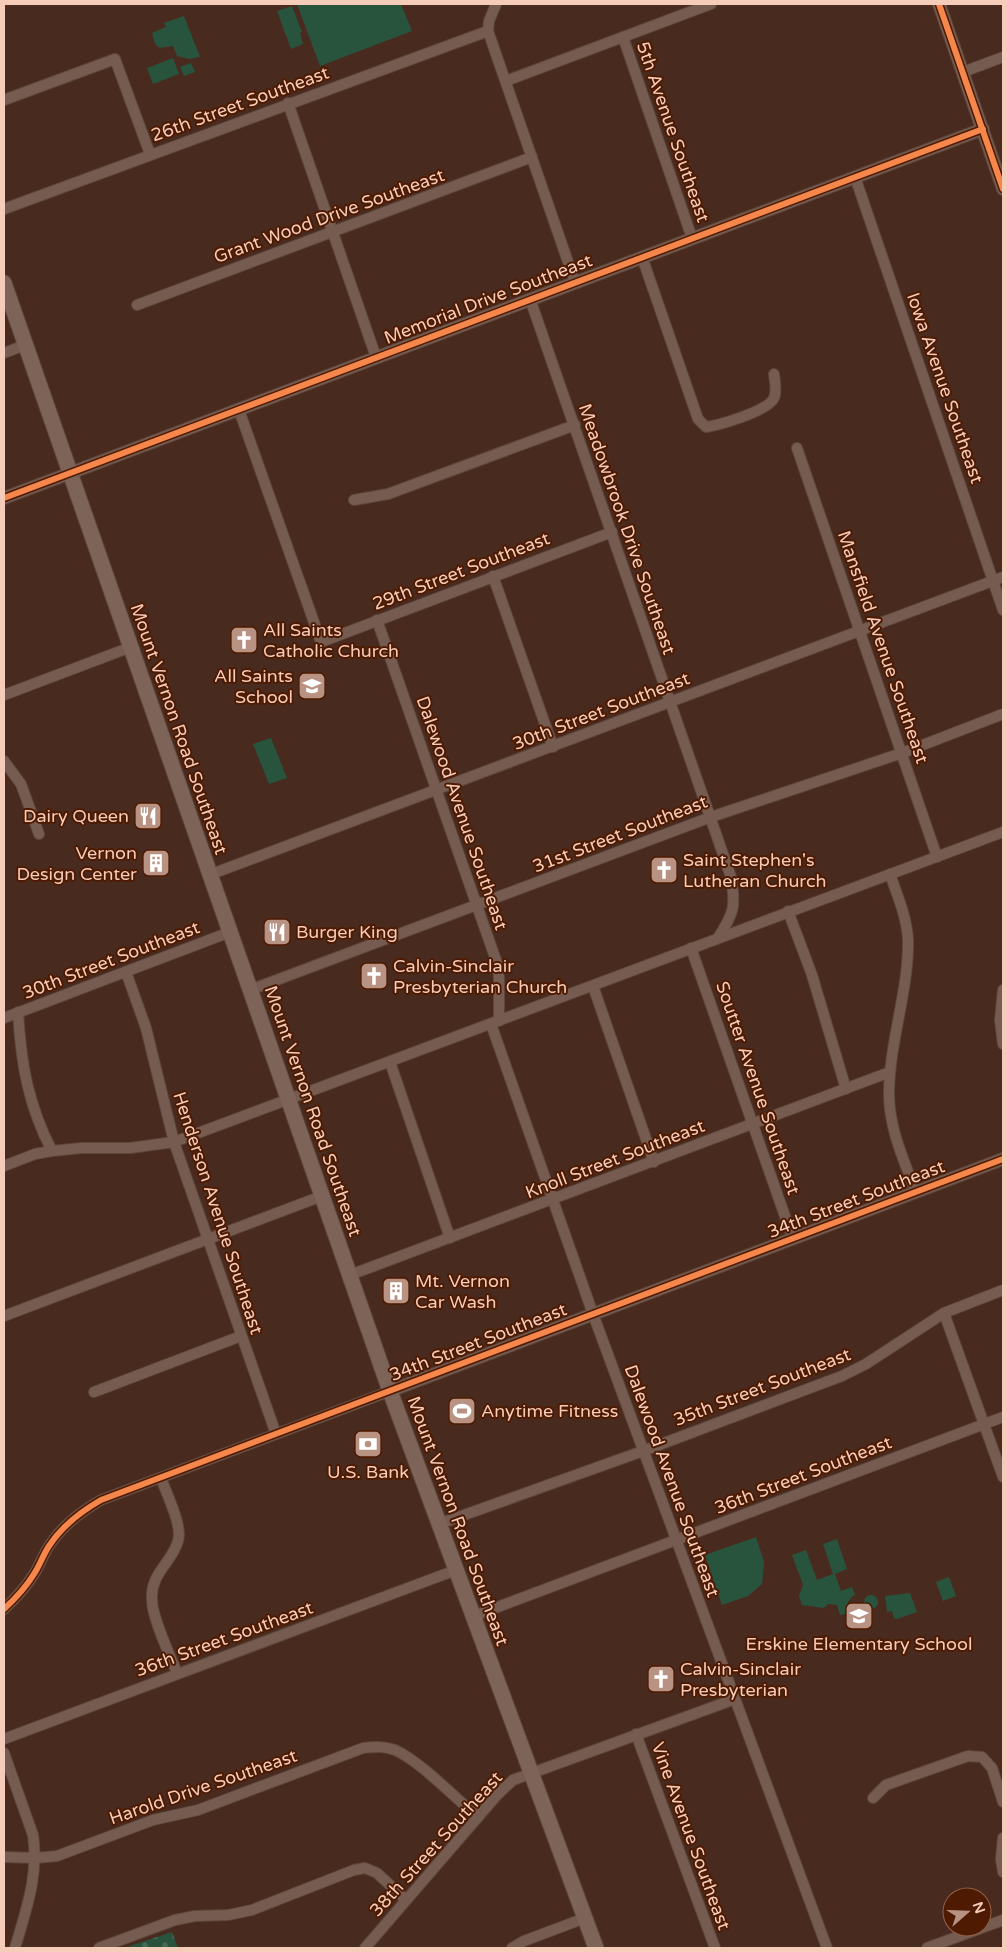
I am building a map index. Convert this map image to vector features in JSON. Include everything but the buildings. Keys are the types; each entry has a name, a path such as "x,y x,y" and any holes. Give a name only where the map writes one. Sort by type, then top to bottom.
{"main road":[{"name":"Mount Vernon Road Southeast","path":"4,283 390,1391 596,1948"}],"street":[{"path":"496,4 489,21 488,31 575,282"},
{"path":"506,81 711,4"},
{"path":"940,4 1003,189"},
{"name":"26th Street Southeast","path":"4,209 488,31"},
{"name":"5th Avenue Southeast","path":"623,37 692,238"},
{"path":"963,72 1003,57"},
{"path":"4,100 115,58 150,154"},
{"path":"288,104 376,357"},
{"name":"Memorial Drive Southeast","path":"4,498 983,129"},
{"name":"Grant Wood Drive Southeast","path":"137,304 532,157"},
{"name":"Iowa Avenue Southeast","path":"855,177 998,579 1003,610"},
{"path":"642,257 698,419 706,427 717,426 768,406 775,397 774,374"},
{"name":"Meadowbrook Drive Southeast","path":"530,299 575,424 731,878 735,900 730,919 718,938"},
{"path":"4,353 25,345"},
{"name":"29th Street Southeast","path":"239,410 321,642 612,532"},
{"path":"354,500 388,494 575,424"},
{"name":"Mansfield Avenue Southeast","path":"797,448 936,857"},
{"path":"493,576 553,747"},
{"name":"30th Street Southeast","path":"210,875 998,579"},
{"name":"Dalewood Avenue Southeast","path":"377,620 497,963 499,977 495,1022 553,1200 643,1451 827,1948"},
{"path":"4,695 130,647"},
{"name":"31st Street Southeast","path":"250,990 711,817 902,753 1003,714"},
{"path":"4,761 21,784 39,834"},
{"path":"4,1166 35,1154 52,1151 81,1148 130,1148 174,1142 1003,832"},
{"path":"890,874 902,910 908,939 906,967 890,1072 890,1114 916,1192"},
{"path":"788,911 812,975 846,1089"},
{"name":"30th Street Southeast","path":"4,1018 230,932"},
{"name":"Soutter Avenue Southeast","path":"691,948 793,1239"},
{"name":"Henderson Avenue Southeast","path":"126,972 146,1028 174,1142 276,1434"},
{"path":"593,986 654,1162"},
{"path":"1003,990 1000,1020 1003,1044"},
{"path":"18,1012 23,1070 37,1118 52,1151"},
{"path":"390,1062 450,1238"},
{"name":"Knoll Street Southeast","path":"350,1275 890,1072"},
{"name":"34th Street Southeast","path":"4,1608 17,1597 29,1581 54,1540 80,1512 101,1500 1003,1159"},
{"path":"4,1316 322,1196"},
{"name":"35th Street Southeast","path":"439,1524 643,1451 842,1376 866,1364 944,1313 1003,1290"},
{"path":"944,1313 1003,1477"},
{"path":"94,1392 241,1336"},
{"name":"36th Street Southeast","path":"474,1616 1003,1417"},
{"path":"161,1478 178,1527 179,1540 172,1554 159,1571 154,1583 152,1600 177,1673"},
{"name":"36th Street Southeast","path":"4,1739 456,1570"},
{"name":"38th Street Southeast","path":"365,1948 498,1794 513,1780 735,1699"},
{"name":"Vine Avenue Southeast","path":"636,1734 715,1948"},
{"name":"Harold Drive Southeast","path":"4,1857 36,1858 57,1856 153,1820 198,1810 364,1748 393,1749 411,1759 478,1817"},
{"path":"4,1754 33,1835 36,1858 34,1882 15,1948"},
{"path":"873,1798 886,1785 968,1756 982,1756 992,1768 1003,1802"},
{"path":"1003,1838 1001,1858 1003,1872"},
{"path":"98,1948 175,1920 195,1916 228,1915 252,1910 354,1870 366,1868 377,1873 406,1900"},
{"path":"512,1948 524,1941 585,1918"},
{"path":"927,1948 1003,1920"}],"green space":[{"path":"297,4 401,4 412,31 320,66"},
{"path":"292,6 302,32 300,33 303,44 291,49 277,11"},
{"path":"184,16 200,57 189,59 177,56 173,46 160,48 155,44 152,33 166,27 164,23"},
{"path":"173,58 179,74 153,84 147,68"},
{"path":"191,63 195,72 184,76 180,67"},
{"path":"271,738 287,778 269,784 253,744"},
{"path":"756,1537 764,1562 762,1584 748,1596 722,1605 705,1555"},
{"path":"837,1539 847,1569 835,1574 841,1591 852,1587 855,1595 849,1600 845,1614 840,1615 837,1605 828,1604 824,1608 802,1605 799,1596 803,1585 792,1555 806,1550 817,1580 833,1574 823,1544"},
{"path":"949,1577 956,1596 943,1601 936,1582"},
{"path":"910,1593 917,1612 897,1619 894,1618 892,1611 887,1612 885,1596"},
{"path":"871,1595 876,1597 878,1602 876,1607 871,1609 866,1607 864,1602 866,1597"},
{"path":"172,1932 178,1948 124,1948"}],"cycle path":[{"path":"939,4 1003,189"},
{"path":"4,498 983,129"},
{"path":"4,1609 28,1583 49,1546 60,1532 86,1509 101,1500 1003,1159"}],"place":[{"name":"All Saints Catholic Church","path":"244,640"},
{"name":"All Saints School","path":"312,686"},
{"name":"Dairy Queen","path":"148,816"},
{"name":"Vernon Design Center","path":"156,863"},
{"name":"Saint Stephen's Lutheran Church","path":"664,870"},
{"name":"Burger King","path":"277,932"},
{"name":"Calvin-Sinclair Presbyterian Church","path":"374,976"},
{"name":"Mt. Vernon Car Wash","path":"396,1291"},
{"name":"Anytime Fitness","path":"462,1411"},
{"name":"U.S. Bank","path":"368,1444"},
{"name":"Erskine Elementary School","path":"859,1616"},
{"name":"Calvin-Sinclair Presbyterian","path":"661,1679"}]}
